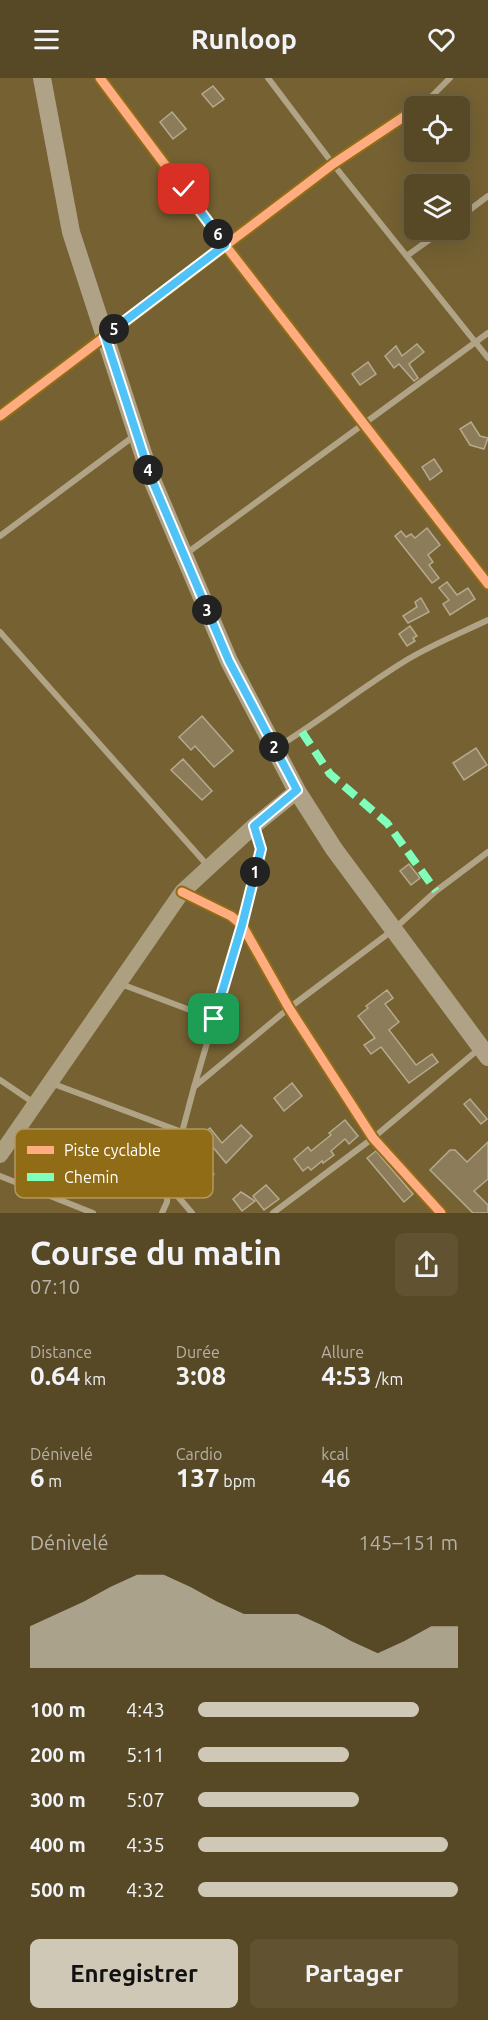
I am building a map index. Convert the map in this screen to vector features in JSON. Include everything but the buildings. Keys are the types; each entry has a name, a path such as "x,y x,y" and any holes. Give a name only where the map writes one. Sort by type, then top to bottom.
{"main road":[{"path":"42,78 71,232 150,475 229,661 297,790 334,849 393,930 486,1049"},
{"path":"18,1129 182,892 297,790"},
{"path":"0,1155 15,1134"}],"street":[{"path":"100,78 225,245 488,584"},
{"path":"268,78 333,164 488,358"},
{"path":"432,96 450,78"},
{"path":"0,416 333,164 404,117"},
{"path":"470,210 488,196"},
{"path":"408,255 429,240"},
{"path":"184,555 488,333"},
{"path":"0,536 136,434"},
{"path":"275,748 409,659 488,620"},
{"path":"0,632 208,867"},
{"path":"183,1129 242,925 261,849 254,826"},
{"path":"194,1087 289,1008 393,930 436,891 488,852"},
{"path":"182,892 231,916 242,925 289,1008 373,1138 441,1213"},
{"path":"118,983 214,1019"},
{"path":"273,1213 486,1049"},
{"path":"0,1080 36,1104"},
{"path":"50,1083 174,1129"},
{"path":"0,1176 15,1182"},
{"path":"55,1198 93,1213"},
{"path":"162,1213 166,1198"},
{"path":"179,1198 192,1213"}],"marked path":[{"path":"302,732 330,774 387,823 436,891"}],"cycle path":[{"path":"100,78 225,245 488,584"},
{"path":"0,416 333,164 404,117"},
{"path":"182,892 231,916 242,925 289,1008 373,1138 441,1213"}],"route":[{"path":"184,189 225,245 105,336 150,475 229,661 297,790 254,826 261,849 242,925 214,1019"}]}
